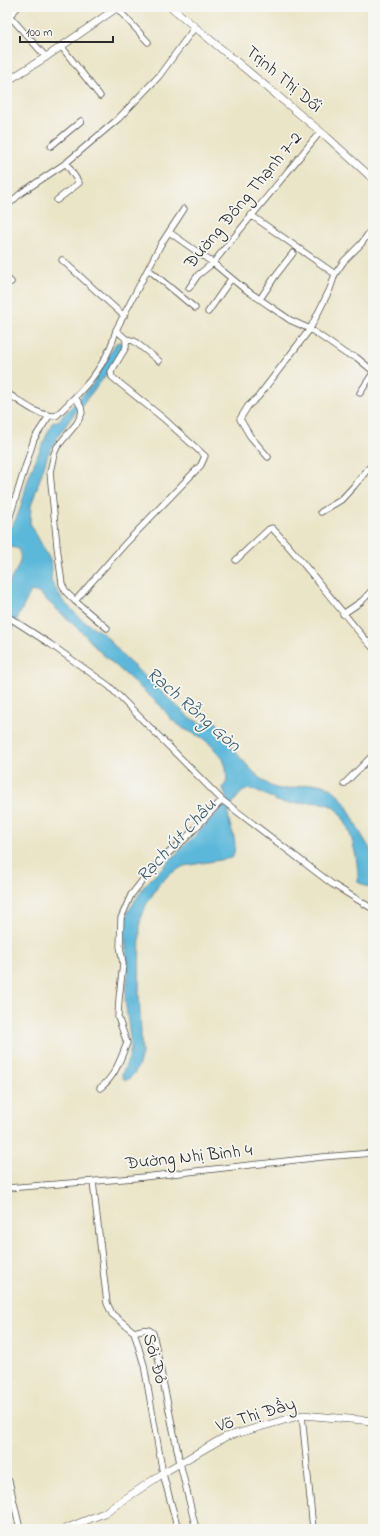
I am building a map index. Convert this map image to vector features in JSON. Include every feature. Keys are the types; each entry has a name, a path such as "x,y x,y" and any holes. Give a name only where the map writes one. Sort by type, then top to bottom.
{"street":[{"path":"18,7 8,15 46,57"},
{"path":"7,81 46,57 117,7 148,42"},
{"name":"Trịnh Thị Dối","path":"171,7 320,132 373,179"},
{"path":"7,206 21,193 66,163 118,119 159,76 195,27"},
{"path":"61,46 100,96"},
{"path":"51,146 81,121"},
{"name":"Đường Đông Thạnh 7-2","path":"189,288 198,275 212,263 320,132"},
{"path":"57,200 79,184 66,163"},
{"path":"7,393 28,408 49,416 56,416 76,399 96,371 148,269 184,209"},
{"path":"251,215 335,274"},
{"path":"268,457 250,436 240,419 248,406 258,397 310,329 330,289 335,274 344,261 361,244 373,227"},
{"path":"169,232 212,263 231,279 290,320 310,329 346,354 356,357 373,372 360,393"},
{"path":"260,299 293,253"},
{"path":"62,260 124,316"},
{"path":"148,269 195,308"},
{"path":"208,312 231,279"},
{"path":"116,330 126,339 134,341 159,361"},
{"path":"75,601 125,544 201,465 205,456 163,418 112,377 111,372 126,347 126,339"},
{"path":"76,399 81,407 81,417 57,447 50,472 62,584 66,592 75,601 107,628"},
{"path":"7,521 9,519 34,439 49,416"},
{"path":"321,512 341,500 373,463"},
{"path":"236,560 269,529 272,528 373,648"},
{"path":"343,614 362,601 373,589"},
{"path":"7,616 109,686 223,801 332,884 373,909"},
{"path":"344,784 373,755"},
{"path":"100,1088 108,1082 119,1064 127,1043 118,1017 123,964 120,946 121,918 123,912 131,895 146,876 223,801"},
{"name":"Đường Nhị Bình 4","path":"7,1188 178,1174 322,1157 373,1153"},
{"name":"Sỏi Đỏ","path":"93,1182 107,1303 112,1314 134,1332 144,1365 178,1529"},
{"path":"134,1332 147,1329 153,1333 178,1464 196,1529"},
{"path":"302,1416 313,1529"},
{"name":"Võ Thị Đầy","path":"165,1472 225,1437 302,1416 373,1421"},
{"path":"65,1529 104,1513 165,1472"},
{"path":"9,1481 20,1529"}],"water":[{"path":"120,342 123,344 119,356 103,379 71,418 48,454 31,506 30,523 52,566 51,581 63,601 82,620 104,634 127,660 190,718 202,724 216,722 218,724 218,730 237,754 268,785 275,788 287,789 317,784 330,788 336,793 346,805 371,851 374,868 373,890 358,882 355,851 348,828 343,818 329,805 322,803 293,803 277,801 250,789 241,793 232,804 229,811 229,822 235,844 232,858 184,866 170,874 160,883 146,905 140,921 139,994 142,1054 134,1074 126,1080 123,1078 122,1074 129,1058 131,1045 125,999 128,974 125,921 128,912 145,885 224,806 227,800 223,788 227,781 226,767 223,759 210,744 201,737 184,729 171,719 161,706 98,650 85,635 39,593 31,591 7,639 7,616 9,613 6,595 8,585 20,562 20,552 17,548 7,547 7,531 16,519 19,512 30,474 52,423 59,420 92,385 116,343"}],"water label":[{"name":"Rạch Rỗng Gòn","path":"193,710"},
{"name":"Rạch Út Châu","path":"177,841"}]}
